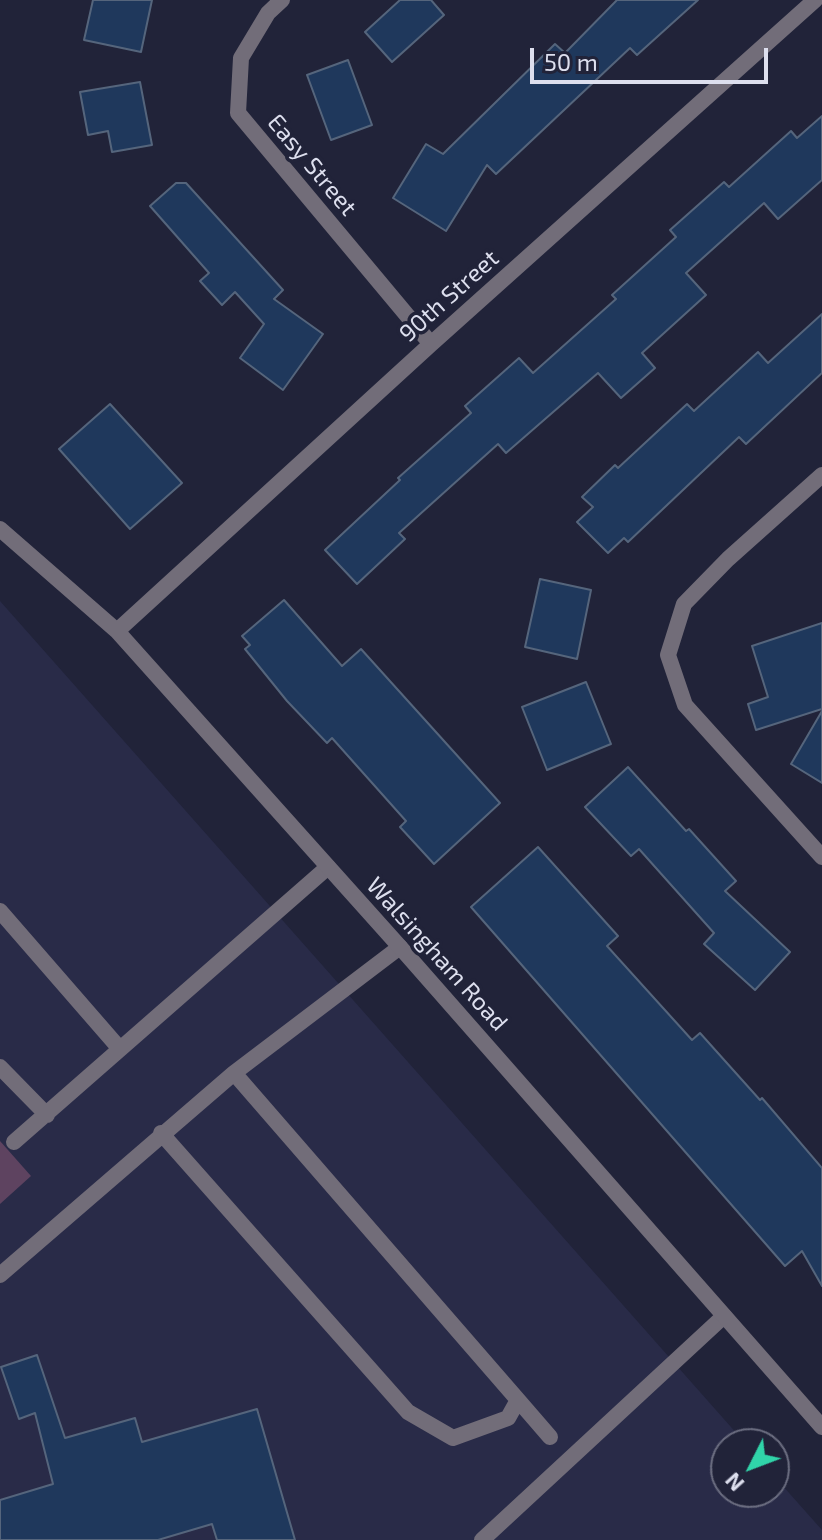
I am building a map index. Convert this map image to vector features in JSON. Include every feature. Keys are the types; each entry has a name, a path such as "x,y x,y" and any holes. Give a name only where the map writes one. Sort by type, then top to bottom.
{"street":[{"name":"Easy Street","path":"282,0 268,13 241,58 238,113 431,344"},
{"name":"90th Street","path":"117,631 815,0"},
{"path":"822,475 728,559 684,604 668,655 685,705 822,857"},
{"name":"Walsingham Road","path":"0,529 117,631 822,1427"},
{"path":"14,1142 328,867"},
{"path":"0,911 120,1049"},
{"path":"0,1275 234,1073 400,947"},
{"path":"0,1067 47,1115"},
{"path":"234,1073 550,1437"},
{"path":"161,1133 408,1412 453,1438 508,1418 518,1400"},
{"path":"482,1540 724,1316"}],"shaded area":[{"path":"0,601 732,1428 710,1428 710,1508 790,1508 790,1494 822,1530 822,1540 0,1540"},
{"path":"0,1141 31,1176 0,1204"}],"building":[{"path":"93,0 152,0 141,52 84,40"},
{"path":"400,0 431,0 444,15 392,62 365,32"},
{"path":"617,0 698,0 637,55 630,48 496,174 487,165 446,231 393,198 426,144 443,154 555,44 565,53"},
{"path":"348,60 372,125 331,140 307,75"},
{"path":"140,82 152,145 112,152 108,131 88,135 80,92"},
{"path":"822,116 822,180 778,219 764,203 686,273 706,295 642,353 655,368 621,398 598,373 506,453 498,444 399,533 405,539 357,584 325,550 400,480 398,478 471,413 465,406 519,358 533,373 616,299 612,295 676,237 670,230 724,182 729,187 791,131 797,138"},
{"path":"176,183 186,183 283,290 274,299 323,334 283,390 240,358 264,324 235,292 222,305 200,281 209,273 150,206"},
{"path":"822,314 822,373 746,444 739,437 628,542 624,538 608,553 577,522 593,507 582,497 615,465 618,468 687,404 694,411 758,352 768,363"},
{"path":"110,404 182,483 130,529 59,449"},
{"path":"540,579 591,590 577,659 525,647"},
{"path":"284,600 342,666 361,649 500,803 434,864 400,827 406,821 332,738 327,743 287,701 245,649 250,645 242,636"},
{"path":"822,623 822,709 756,730 748,704 768,697 752,646"},
{"path":"586,682 611,744 547,770 522,707"},
{"path":"822,711 822,783 791,764"},
{"path":"628,767 736,881 725,891 790,952 755,990 704,944 714,933 639,849 631,856 585,807"},
{"path":"538,847 618,936 607,946 692,1040 700,1033 760,1100 762,1098 822,1168 822,1286 802,1251 785,1266 471,907"},
{"path":"37,1355 65,1438 135,1418 142,1442 257,1409 295,1540 217,1540 212,1524 158,1540 0,1540 0,1500 53,1484 35,1413 19,1419 1,1367"}]}
